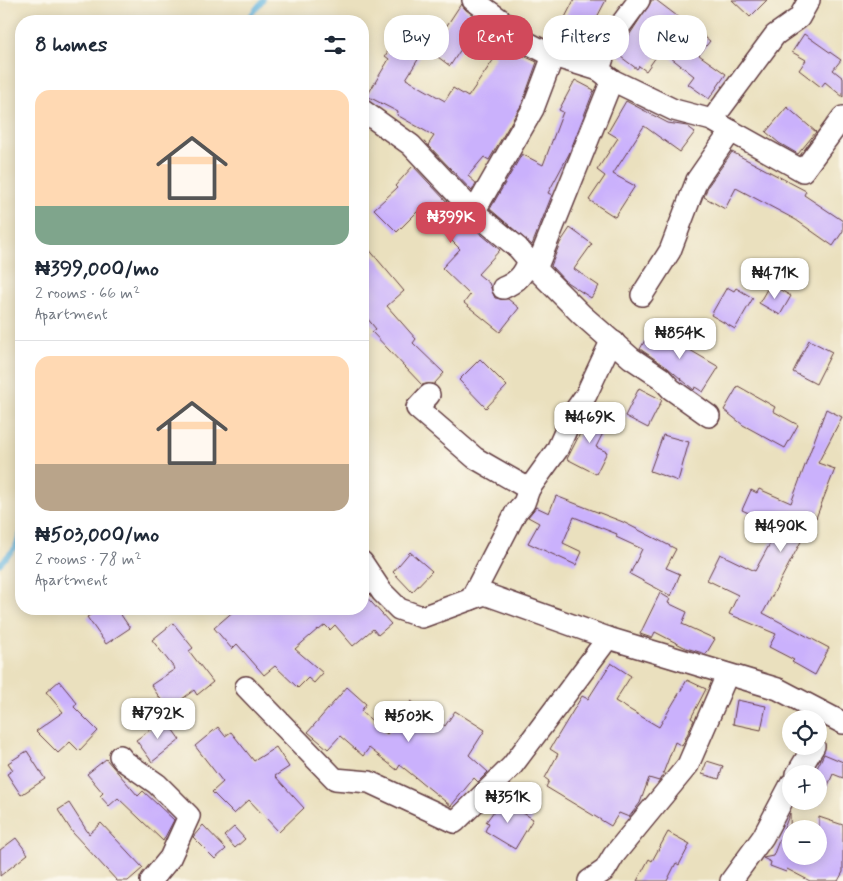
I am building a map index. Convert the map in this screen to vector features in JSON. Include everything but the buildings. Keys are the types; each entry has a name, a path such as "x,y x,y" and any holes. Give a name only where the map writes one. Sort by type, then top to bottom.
{"street":[{"path":"473,0 526,42 543,51"},
{"path":"503,288 516,282 526,269 533,265 606,75 608,42 640,0"},
{"path":"712,120 775,35 799,18 808,0"},
{"path":"474,212 533,109 551,60"},
{"path":"564,60 606,75 674,110 712,120 803,171 843,117"},
{"path":"369,115 411,145 474,212 518,248 582,315 631,358 661,378 671,389 708,416"},
{"path":"642,295 670,252 697,180 731,131"},
{"path":"471,599 516,512 524,503 529,488 556,450 574,412 586,395 603,358 614,342"},
{"path":"429,395 417,408 475,458 529,488"},
{"path":"369,572 382,592 399,609 422,617 485,594 608,638 778,689 837,720 827,730"},
{"path":"246,687 335,778 370,782 455,822 512,766 608,638"},
{"path":"589,881 605,870 614,855 688,765 727,675"},
{"path":"120,756 124,761 157,784 189,816 170,858 151,881"},
{"path":"732,881 763,837 782,801"}],"waterway":[{"path":"251,15 263,0"},
{"path":"0,564 15,548"}]}
